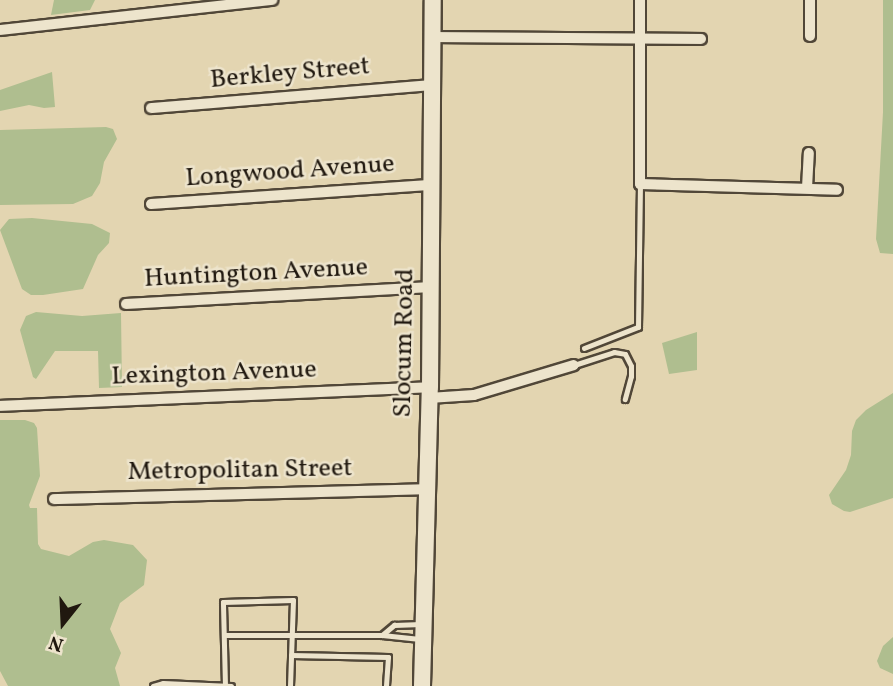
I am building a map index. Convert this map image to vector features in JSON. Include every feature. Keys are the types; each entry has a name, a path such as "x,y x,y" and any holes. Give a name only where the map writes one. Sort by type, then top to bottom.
{"main road":[{"name":"Slocum Road","path":"422,686 428,489 433,0"}],"street":[{"path":"0,30 272,0"},
{"path":"640,0 640,184 837,190"},
{"path":"810,0 810,36"},
{"path":"433,37 701,39"},
{"name":"Berkley Street","path":"151,108 433,85"},
{"path":"807,188 808,153"},
{"name":"Longwood Avenue","path":"152,204 432,185"},
{"name":"Huntington Avenue","path":"127,304 431,287"},
{"name":"Lexington Avenue","path":"0,406 429,393 467,396 574,365"},
{"name":"Metropolitan Street","path":"54,499 428,489"}],"lane":[{"path":"584,348 638,327 640,184"},
{"path":"574,365 614,352 625,354 631,366 625,399"},
{"path":"225,686 223,602 293,600 290,686"},
{"path":"382,635 394,625 423,631"},
{"path":"224,635 382,635 423,631"},
{"path":"291,655 388,657 386,686"},
{"path":"153,686 163,683 231,686"}],"green space":[{"path":"54,0 95,0 90,10 51,15"},
{"path":"883,0 893,0 893,254 880,253 876,239 883,112"},
{"path":"52,72 55,107 29,105 0,111 0,90"},
{"path":"113,129 117,139 104,162 100,183 92,196 73,204 0,205 0,130"},
{"path":"32,218 92,224 110,233 109,243 98,255 83,289 31,295 22,289 0,230 9,219"},
{"path":"36,312 82,316 121,313 122,387 99,388 98,351 55,351 36,379 33,377 20,330 26,316"},
{"path":"697,332 697,370 669,374 662,343"},
{"path":"893,393 893,498 850,512 844,511 832,504 829,495 846,470 856,420 866,410"},
{"path":"0,420 25,420 34,423 37,428 40,476 29,505 30,508 37,508 38,544 41,549 69,556 93,542 104,540 133,545 147,560 144,585 120,603 110,629 121,653 115,668 120,686 8,686 0,671"},
{"path":"893,637 893,674 880,668 877,661 883,646"}]}
